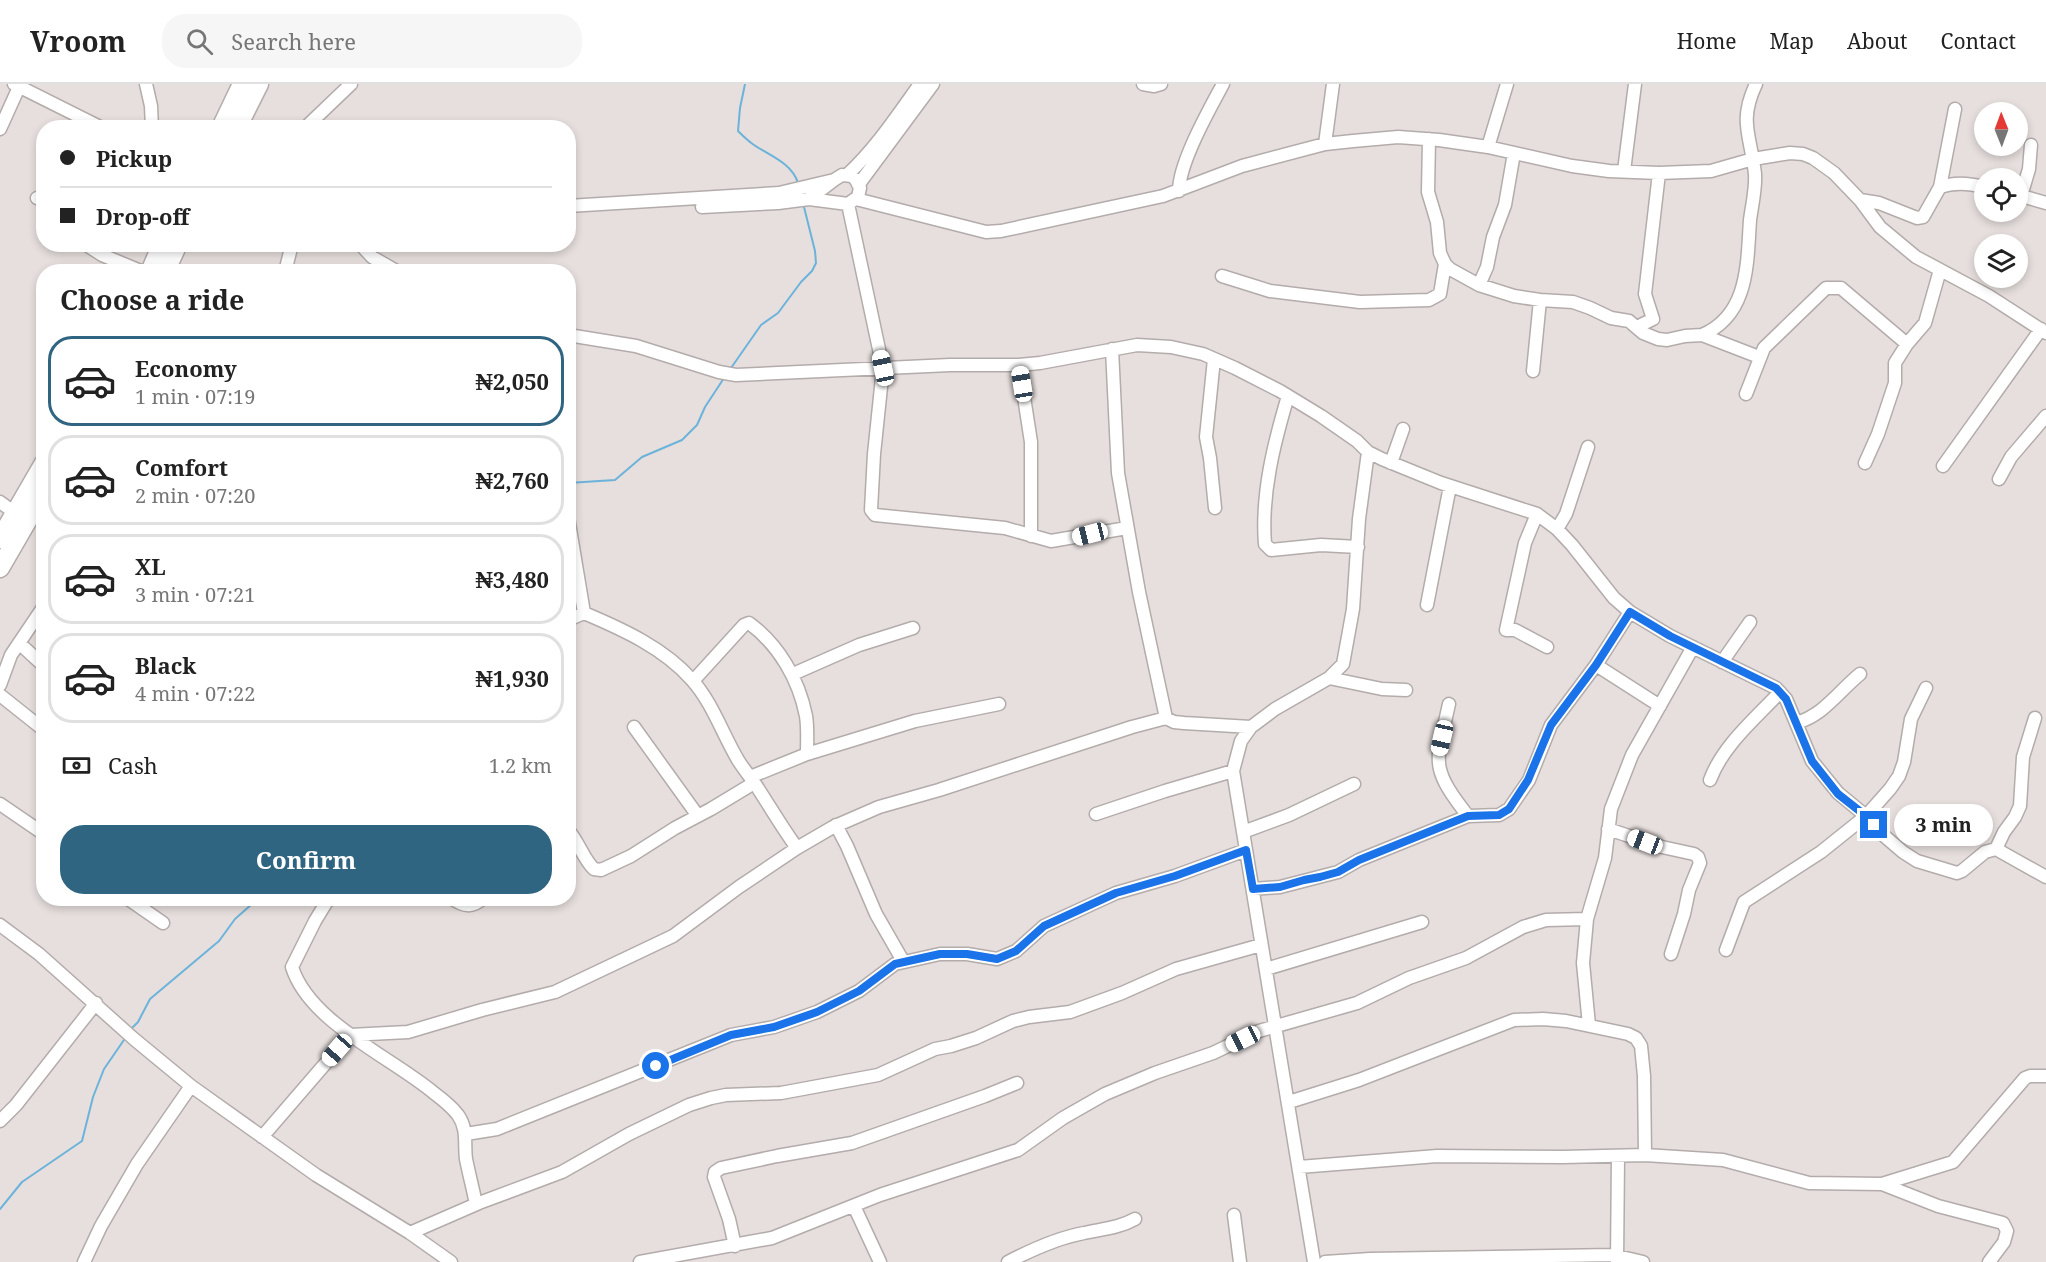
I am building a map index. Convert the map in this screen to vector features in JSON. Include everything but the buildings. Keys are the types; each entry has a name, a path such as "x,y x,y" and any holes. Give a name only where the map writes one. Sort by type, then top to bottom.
{"highway":[{"path":"225,120 242,84"},
{"path":"241,120 259,84"},
{"path":"0,539 36,477"},
{"path":"0,568 36,506"}],"street":[{"path":"146,84 152,120"},
{"path":"313,120 351,84"},
{"path":"847,175 872,150 920,84"},
{"path":"859,184 933,84"},
{"path":"1143,84 1154,86 1161,84"},
{"path":"1179,191 1179,178 1223,84"},
{"path":"1325,144 1333,84"},
{"path":"1488,147 1507,84"},
{"path":"1624,171 1635,84"},
{"path":"1702,336 1715,330 1734,309 1746,277 1755,187 1753,159 1745,121 1746,109 1756,84"},
{"path":"0,129 17,85 86,120"},
{"path":"1860,200 1879,203 1917,218 1923,217 1940,187 1955,109"},
{"path":"576,206 779,193 852,202 986,232 1001,231 1179,191 1242,166 1325,144 1398,137 1488,147 1572,166 1624,171 1711,171 1753,159 1790,153 1803,154 1813,158 1834,173 1860,200 1880,227 1916,257 1989,296 2044,331 1943,466"},
{"path":"1429,139 1428,192 1437,222 1440,253 1450,269 1479,285 1514,296 1573,302 1611,318 1629,321 1643,333 1658,339 1702,336 1759,357"},
{"path":"2028,172 2031,145"},
{"path":"1479,285 1487,267 1493,237 1504,205 1514,153"},
{"path":"1637,327 1653,319 1645,294 1659,172"},
{"path":"576,214 778,203 804,195 838,177 847,175 852,176 859,184 860,193 852,202"},
{"path":"1940,187 1949,183 1974,185"},
{"path":"2028,198 2046,203"},
{"path":"852,202 883,368 874,454 871,510 875,515 994,527 1051,541 1127,528"},
{"path":"97,252 124,264"},
{"path":"367,252 384,264"},
{"path":"1222,276 1270,291 1360,302 1429,300 1440,294 1445,264"},
{"path":"1864,463 1878,434 1894,383 1895,363 1925,323 1940,270"},
{"path":"1746,394 1764,348 1826,288 1841,288 1907,344"},
{"path":"1533,371 1540,300"},
{"path":"576,335 636,346 719,372 736,375 950,365 1019,365 1137,345 1171,347 1203,354 1288,396 1357,441 1368,452 1450,486 1537,514 1557,528 1614,598 1630,612 1693,647 1776,688 1786,699 1812,761 1838,794 1866,816 1882,834 1917,861 1952,873 1962,871 1985,852 1996,849 2046,877"},
{"path":"1112,349 1118,473 1139,592 1166,718"},
{"path":"1214,359 1206,437 1215,508"},
{"path":"1019,365 1031,442 1033,486 1031,536"},
{"path":"1288,396 1275,437 1269,470 1264,543 1271,550 1321,545 1358,547"},
{"path":"1999,479 2011,457 2046,416"},
{"path":"1391,463 1403,429"},
{"path":"1557,528 1566,514 1588,447"},
{"path":"1314,1262 1233,771 1241,741 1251,727 1275,709 1329,678 1343,664 1353,609 1368,452"},
{"path":"1427,605 1450,486"},
{"path":"0,502 15,513"},
{"path":"1537,514 1525,543 1506,630 1515,630 1547,646"},
{"path":"576,565 584,613"},
{"path":"1253,889 1280,887 1338,872 1359,860 1468,816 1499,815 1509,809 1528,780 1551,725 1596,665 1630,612"},
{"path":"576,616 584,613 619,628 663,654 693,681 739,761 797,848"},
{"path":"0,685 11,655 36,618"},
{"path":"1722,662 1750,622"},
{"path":"693,681 744,625 749,623 771,645 793,674 806,718 807,754"},
{"path":"793,674 859,645 913,628"},
{"path":"19,644 36,659"},
{"path":"1589,1025 1583,963 1587,919 1605,858 1611,809 1632,755 1693,647"},
{"path":"1596,665 1660,706"},
{"path":"1796,723 1808,720 1820,713 1860,674"},
{"path":"1329,678 1382,689 1406,690"},
{"path":"1726,950 1744,902 1821,852 1866,816 1899,777 1904,762 1911,719 1926,688"},
{"path":"1710,780 1714,769 1730,745 1780,692"},
{"path":"0,695 36,724"},
{"path":"576,838 588,863 594,869 601,870 631,856 752,780 807,754 915,721 999,704"},
{"path":"1449,704 1438,755 1439,770 1448,791 1468,816"},
{"path":"262,1137 350,1035 408,1032 555,992 573,985 673,936 797,848 836,825 879,807 1166,718 1174,722 1251,727"},
{"path":"1996,849 2020,806 2023,757 2035,718"},
{"path":"634,727 698,816"},
{"path":"1096,814 1233,771"},
{"path":"1243,832 1354,784"},
{"path":"0,804 36,829"},
{"path":"836,825 876,914 903,961"},
{"path":"1608,828 1645,842 1698,857 1700,863 1689,890 1671,954"},
{"path":"466,1134 497,1129 731,1035 774,1027 817,1012 859,991 895,964 903,961 940,954 967,954 997,959 1016,951 1044,926 1116,893 1175,876 1246,850"},
{"path":"139,906 163,923"},
{"path":"324,906 292,967 295,974 314,1004 350,1035 391,1061 440,1097 458,1115 466,1134 466,1156 476,1204"},
{"path":"640,1262 772,1238 880,1195 1018,1150 1063,1118 1105,1094 1173,1066 1213,1053 1259,1031 1357,1003 1409,978 1466,958 1523,927 1546,920 1587,919"},
{"path":"1266,969 1422,922"},
{"path":"0,926 39,954 134,1039 191,1086 316,1175 410,1233 451,1262"},
{"path":"410,1233 476,1204 562,1172 629,1134 689,1105 726,1095 781,1093 878,1075 935,1049 976,1038 1012,1021 1070,1012 1122,993 1176,969 1261,945"},
{"path":"0,1121 23,1096 96,1003"},
{"path":"1289,1102 1359,1080 1514,1020 1543,1019 1589,1025 1628,1034 1635,1038 1641,1046 1644,1076 1645,1155"},
{"path":"1882,1185 1953,1162 2025,1078 2046,1076"},
{"path":"735,1246 729,1219 714,1177 715,1172 721,1168 852,1143 1017,1083"},
{"path":"84,1262 101,1226 137,1164 191,1086"},
{"path":"1299,1167 1437,1156 1645,1155 1723,1160 1809,1183 1882,1185 1938,1206 2003,1223 2007,1231 2004,1242 1989,1262"},
{"path":"1617,1259 1618,1156"},
{"path":"854,1206 880,1262"},
{"path":"1234,1215 1240,1262"},
{"path":"1008,1262 1023,1259 1057,1240 1085,1232 1122,1226 1135,1220"},
{"path":"1326,1262 1370,1259 1617,1259 1643,1262"}],"waterway":[{"path":"745,84 738,131 791,170 798,183"},
{"path":"731,368 761,325 778,313 816,263 803,203"},
{"path":"576,482 615,480 642,457 682,440 697,425 705,407 724,378"},
{"path":"131,1029 138,1022 150,999 219,941 235,919 250,906"},
{"path":"0,1209 22,1182 82,1141 93,1097 104,1069 126,1037"}],"route":[{"path":"656,1066 731,1035 774,1027 817,1012 859,991 895,964 926,955 940,954 967,954 997,959 1016,951 1044,926 1116,893 1175,876 1246,850 1253,889 1280,887 1338,872 1359,860 1468,816 1499,815 1509,809 1518,798 1551,725 1596,665 1630,612 1702,653 1776,688 1786,699 1812,761 1838,794 1874,825"}]}
